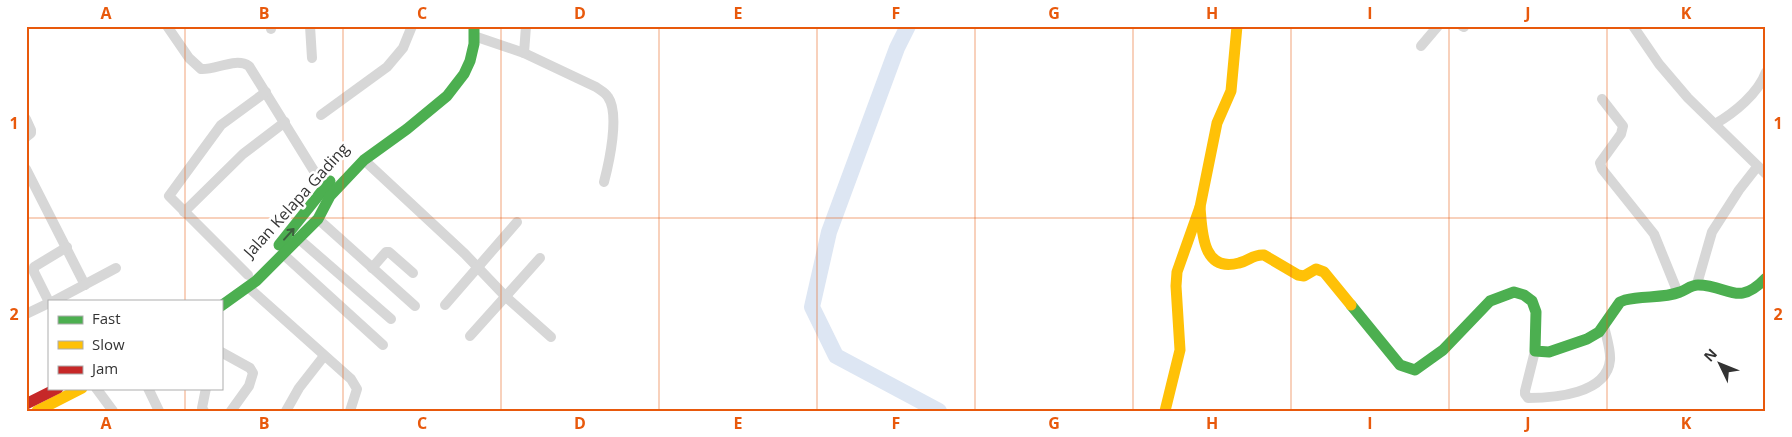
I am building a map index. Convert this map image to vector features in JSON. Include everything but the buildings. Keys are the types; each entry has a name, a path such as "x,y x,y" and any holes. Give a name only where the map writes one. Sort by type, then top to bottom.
{"street":[{"path":"167,26 189,58 201,69 213,69 232,63 245,63 253,70 327,192"},
{"path":"310,26 312,58"},
{"path":"321,115 387,67 403,48 412,26"},
{"name":"Jalan Kelapa Gading","path":"222,305 248,281 283,254 318,219 327,192 341,170 362,150 436,101 451,77 464,50 466,26"},
{"path":"524,52 526,26"},
{"path":"1164,411 1180,350 1176,286 1177,272 1200,207 1217,123 1231,91 1237,26"},
{"path":"1421,46 1438,26"},
{"path":"1633,26 1659,64 1688,98 1766,174"},
{"path":"474,31 524,52 596,87 609,98 613,121 612,143 610,162 604,182"},
{"name":"Jalan Kelapa Gading","path":"215,300 248,281 268,256 327,192 436,101 464,74 473,52 474,31"},
{"path":"1715,124 1744,102 1758,87 1766,72"},
{"path":"266,92 221,124 169,196 248,281 356,386 357,393 350,411"},
{"path":"1602,99 1622,126 1621,134 1600,163 1602,169 1654,234 1678,293"},
{"path":"26,120 31,130 26,137"},
{"path":"184,212 243,154 285,122"},
{"path":"364,160 506,297 551,336"},
{"path":"1697,284 1712,232 1739,190 1757,167"},
{"path":"26,169 85,285"},
{"path":"1200,207 1202,235 1209,255 1218,264 1232,265 1242,262 1254,254 1258,254 1298,275 1304,276 1316,268 1324,272 1400,365 1408,369 1415,370 1442,350 1490,301 1514,292 1524,295 1532,301 1536,312 1535,351 1525,394 1528,398 1551,397 1591,387 1601,380 1611,358 1604,326"},
{"path":"318,219 415,306"},
{"path":"445,305 517,222"},
{"path":"298,238 391,319"},
{"path":"48,301 34,272 34,267 67,247"},
{"path":"372,268 386,252 389,252 413,273"},
{"path":"283,254 383,345"},
{"path":"470,336 540,258"},
{"path":"56,300 116,268"},
{"path":"1535,351 1549,352 1587,339 1599,332 1620,302 1626,299 1678,293 1697,284 1737,295 1749,293 1766,278"},
{"path":"26,314 48,303"},
{"path":"222,353 250,368 253,373 249,386 231,411"},
{"path":"286,411 299,388 324,356"},
{"path":"27,402 54,390"},
{"path":"38,411 78,390"},
{"path":"97,390 113,411"},
{"path":"149,390 159,411"},
{"path":"201,410 206,390"}],"waterway":[{"path":"908,26 897,48 829,232 812,307 836,356 939,411"}],"traffic: fast":[{"path":"222,305 256,281 318,219 330,196 364,160 407,129 447,96 464,74 470,61 474,44 474,26"},
{"path":"279,245 330,181"},
{"path":"1351,305 1400,365 1415,370 1443,350 1490,301 1514,292 1524,295 1532,301 1536,312 1535,351 1549,352 1587,339 1599,332 1620,302 1625,300 1673,294 1698,285 1733,293 1748,292 1766,278"}],"traffic: slow":[{"path":"1165,411 1180,350 1176,286 1177,272 1200,207 1217,123 1231,91 1237,26"},
{"path":"1200,207 1203,238 1206,248 1218,262 1227,264 1239,263 1264,255 1298,275 1304,276 1316,269 1324,272 1351,305"},
{"path":"37,411 78,390"}],"traffic: jam":[{"path":"26,404 54,390"}]}
